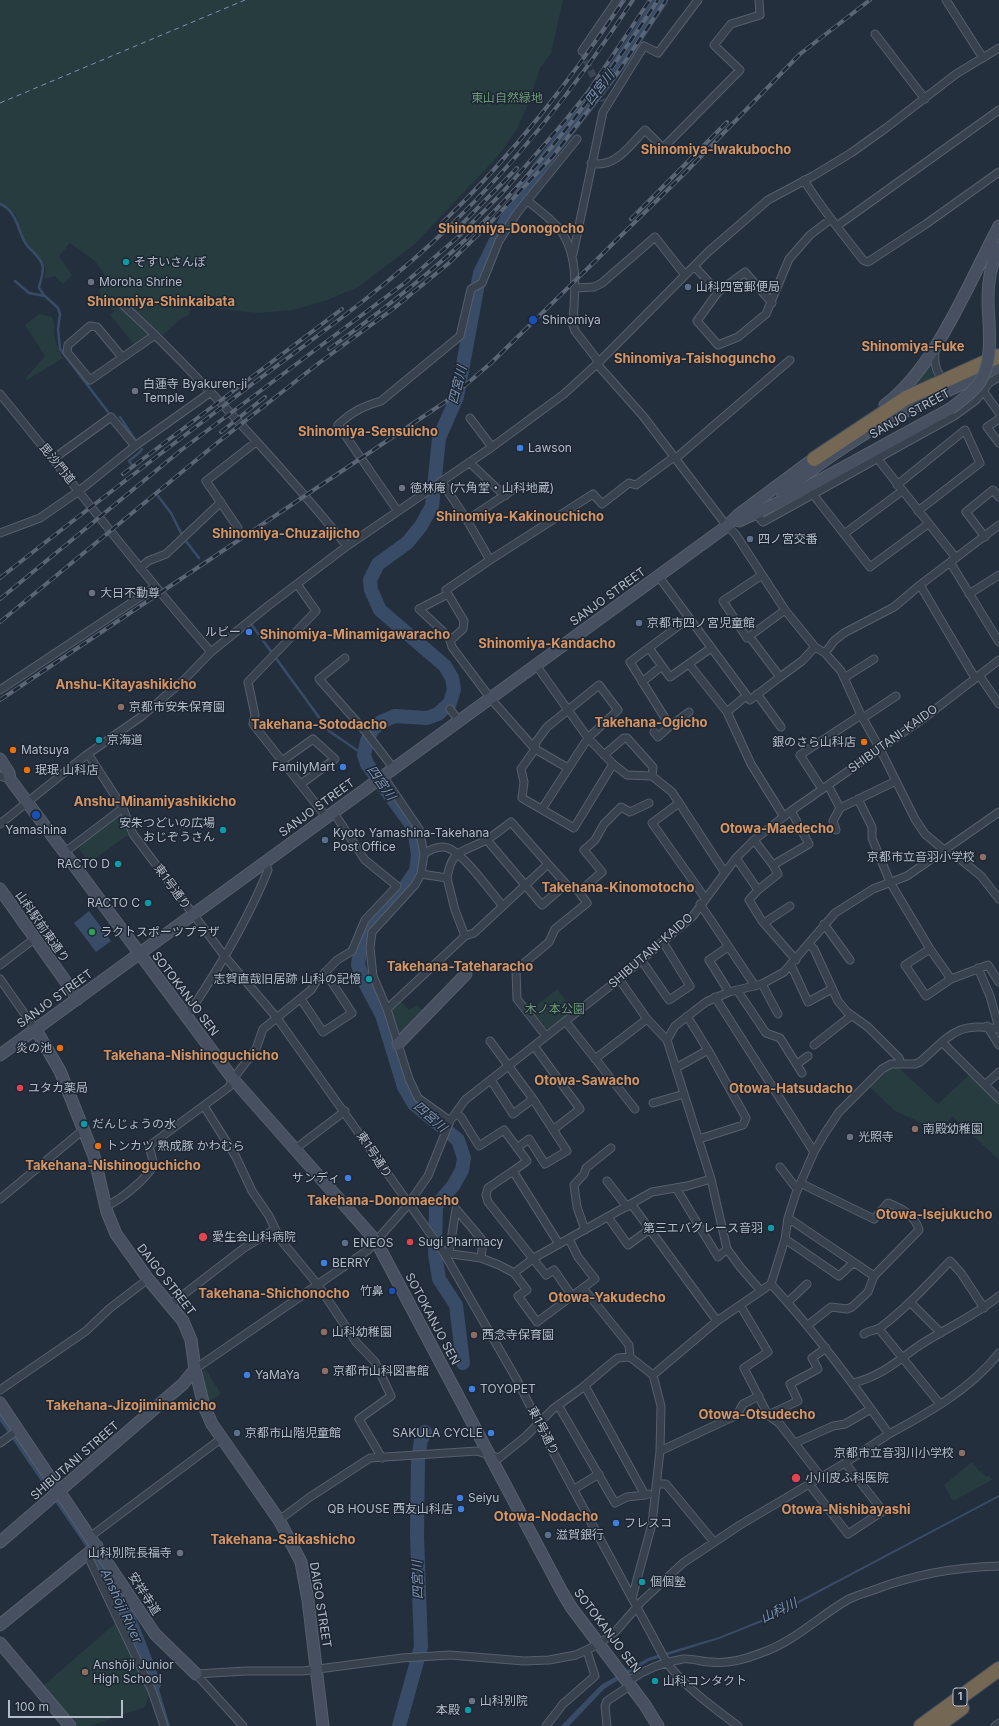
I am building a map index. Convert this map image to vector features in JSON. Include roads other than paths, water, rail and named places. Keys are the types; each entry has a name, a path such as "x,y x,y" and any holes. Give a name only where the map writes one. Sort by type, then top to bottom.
{"highway":[{"path":"814,458 906,398 999,356"},
{"name":"1","path":"921,1726 999,1669"},
{"name":"1","path":"937,1726 999,1680"}],"main road":[{"name":"SANJO STREET","path":"861,426 902,390 935,346 999,226"},
{"name":"SANJO STREET","path":"0,1055 728,526 782,501 950,409 970,393 980,382 988,360 988,298 990,278 999,248"},
{"path":"751,515 845,446 879,425 999,367"},
{"name":"SANJO STREET","path":"728,526 738,515 814,458"},
{"name":"SOTOKANJO SEN","path":"0,762 10,773 5,778 27,802 65,852 233,1079 376,1241 561,1590 571,1607 616,1665 658,1726"},
{"name":"山科駅前東通り","path":"0,889 78,999"},
{"path":"398,1044 466,974"},
{"name":"DAIGO STREET","path":"36,1030 60,1071 82,1130 94,1156 106,1206 116,1234 188,1331 192,1340 194,1369 204,1406 212,1424 279,1520 301,1562 308,1600 323,1726"},
{"name":"SHIBUTANI STREET","path":"0,1542 183,1384 194,1369"},
{"name":"安祥寺道","path":"0,1403 13,1433 56,1494 90,1536 155,1634 196,1674"},
{"path":"0,1625 97,1546"},
{"path":"0,1643 70,1726"}],"street":[{"path":"582,51 617,0"},
{"path":"698,0 658,53 644,46 605,104 591,163 573,254 573,325 575,331 598,363 736,535 785,610 815,647 834,662 844,678 862,717 880,749 915,819 925,834 944,850 959,858 981,876 999,899"},
{"path":"591,163 600,165 612,162 645,130 663,148 740,70 714,45 731,24 760,15 760,0"},
{"path":"946,0 983,58"},
{"path":"875,34 925,99"},
{"path":"0,824 88,754 154,706 184,680 211,652 297,584 397,510 492,447 564,394 598,363 694,266 736,226 768,200 813,176 851,153 925,99 956,74 999,48"},
{"path":"837,226 999,110"},
{"path":"397,510 338,425 349,414 368,404 381,401 460,336 471,289 482,283 499,241 528,200 577,139"},
{"path":"804,180 831,219 863,260 868,262 926,224 999,172"},
{"path":"528,200 563,234 573,254"},
{"path":"772,303 745,272 718,292 697,321 718,345 738,337 766,314 772,303 789,259 810,235 831,219"},
{"path":"574,288 594,288 602,283 655,237 685,275"},
{"path":"694,266 718,292"},
{"path":"121,303 211,392 304,493 347,546"},
{"path":"122,357 97,327 90,326 68,345 67,352 90,380 155,335"},
{"path":"935,346 935,366 945,380 962,384"},
{"path":"451,640 463,629 464,621 446,590 593,494 602,504 629,483 636,485 675,458 790,360"},
{"path":"751,515 763,522 954,416 976,400 984,392 989,383 999,377"},
{"path":"0,533 40,518 79,491 135,446 211,392"},
{"path":"984,392 999,413"},
{"name":"毘沙門道","path":"0,394 155,587 211,652"},
{"path":"53,459 111,417 135,446"},
{"path":"470,418 492,447"},
{"path":"999,419 987,427 999,443"},
{"path":"897,485 965,430 980,463 918,511"},
{"path":"238,528 206,482 256,442"},
{"path":"877,458 928,524 953,560 969,594 999,642"},
{"path":"467,520 508,493 469,462"},
{"path":"439,482 467,520 490,560"},
{"path":"985,537 966,512 993,490 999,497"},
{"path":"844,534 902,491"},
{"path":"812,494 870,567 928,524"},
{"path":"140,568 148,561 166,554 221,502"},
{"path":"825,654 834,641 844,633 894,607 920,585 999,525"},
{"path":"762,575 723,601 747,638 749,636 780,676"},
{"path":"969,594 999,575"},
{"path":"658,576 750,700 780,676 802,661 815,647"},
{"path":"106,1206 114,1203 150,1173 154,1165 149,1146 229,1088 233,1079 256,1049 263,1029 301,999 337,960 352,951 365,920 397,886 365,860 330,815 282,762 253,724 255,715 248,682 316,611 297,584"},
{"path":"920,585 978,676 999,704"},
{"path":"0,690 155,587"},
{"path":"448,594 419,609 449,637 452,646 491,699 535,749 568,768"},
{"path":"749,636 785,610"},
{"path":"670,726 630,662 689,618"},
{"path":"648,648 670,677 711,648"},
{"path":"345,658 319,680 365,731 394,769"},
{"path":"844,678 874,659"},
{"name":"SHIBUTANI-KAIDO","path":"409,1204 428,1176 444,1140 450,1121 465,1100 620,979 693,916 700,904 736,858 754,840 791,811 880,749 999,660"},
{"path":"689,664 727,712 752,764 784,817"},
{"path":"536,665 588,738 613,764 627,775 652,776 661,781 672,792 725,872"},
{"path":"642,682 662,666"},
{"path":"542,809 588,738 618,710 599,685 547,727 536,742 535,749 521,769 524,782 522,798 574,828 613,764"},
{"path":"757,694 781,727"},
{"path":"727,712 746,696"},
{"path":"840,808 800,755 896,696"},
{"path":"450,709 459,721"},
{"path":"654,732 658,737 689,712"},
{"path":"604,755 624,738 627,738 653,767 652,776"},
{"path":"282,762 313,739 335,759 301,784"},
{"name":"東1号通り","path":"88,754 124,808 133,834 226,958 277,1018 345,1111 409,1204 446,1253 517,1380 666,1662 676,1675 738,1726"},
{"path":"380,779 419,829 424,854 421,874 415,885 372,932 370,948 373,976 387,1009 409,1079 418,1098 450,1121"},
{"path":"836,830 833,821 840,808 896,781"},
{"path":"858,799 872,827 872,838 890,882 930,949 951,980"},
{"path":"546,1036 517,999 516,970 549,942 555,929 588,902 579,892 602,872 584,850 595,840 604,824 621,807 630,812 650,803"},
{"path":"679,803 652,823 706,898"},
{"path":"65,852 124,808"},
{"path":"773,865 809,844 791,811"},
{"path":"667,1040 675,1026 715,997 758,985 784,972 794,963 810,944 824,924 842,908 873,889 907,876 999,812"},
{"path":"465,936 455,910 447,878 449,865 457,853 487,840 511,822 566,884 542,905 487,840"},
{"path":"754,840 778,874 758,890 749,900 794,963 808,1002 832,989"},
{"path":"424,854 433,848 446,848 457,853 502,905"},
{"path":"736,858 758,890"},
{"path":"187,1018 226,958 256,902 268,870 266,862"},
{"path":"387,1009 465,936 474,933 502,905 548,864"},
{"path":"421,874 447,878"},
{"path":"700,904 728,947 758,985 778,1014"},
{"path":"764,923 790,906"},
{"path":"824,924 850,960"},
{"path":"0,965 34,939"},
{"path":"642,961 669,1000 690,986 663,942"},
{"path":"810,944 814,949 838,1001 851,1016 868,1027 899,1058 901,1063"},
{"path":"728,947 709,960 729,992"},
{"path":"930,949 905,965 926,996 951,980 978,968 990,965 999,982"},
{"path":"653,1375 717,1321 771,1284 785,1239 788,1218 798,1186 814,1152 836,1117 848,1104 882,1070 891,1064 910,1064 920,1062 956,1031 966,1027 987,1026 999,1028 990,996 978,968"},
{"path":"301,999 323,1032 352,1013 325,972"},
{"path":"620,979 647,1019 667,1040 711,1179 727,1249 741,1268 761,1290"},
{"path":"0,980 36,1030"},
{"path":"738,990 766,1033 780,1038 802,1073"},
{"path":"715,997 814,1152"},
{"path":"687,1016 746,1118 743,1125 698,1139"},
{"path":"814,1045 851,1016"},
{"path":"595,1058 647,1019"},
{"path":"566,1022 635,1109"},
{"path":"987,1026 999,1045"},
{"path":"490,1042 533,1099 567,1151 545,1164 529,1139 517,1148"},
{"path":"942,1042 999,1098"},
{"path":"534,1046 580,1109 554,1129"},
{"path":"676,1068 708,1050"},
{"path":"797,1064 808,1056"},
{"path":"985,1085 999,1072"},
{"path":"491,1080 513,1114 533,1099"},
{"path":"653,1103 684,1094"},
{"path":"204,1106 236,1157 252,1191 269,1216 280,1239 318,1285 356,1342 375,1362 391,1396 359,1419 382,1458"},
{"path":"295,1149 345,1111"},
{"path":"455,1114 461,1116 479,1146 504,1130 526,1161 488,1188 486,1195 488,1202 546,1275 554,1270 572,1296"},
{"path":"0,1199 82,1130"},
{"path":"585,1230 577,1207 574,1185 584,1174 586,1168 611,1148"},
{"path":"780,1167 798,1186 874,1219 888,1203 905,1210 918,1226 919,1230 874,1276 868,1292 852,1307 847,1309 831,1307 808,1325"},
{"path":"513,1171 559,1244"},
{"path":"514,1273 534,1258 652,1192 676,1188 711,1179"},
{"path":"607,1181 650,1229 717,1321"},
{"path":"676,1188 718,1257 727,1249"},
{"name":"SHIBUTANI STREET","path":"194,1369 368,1250 409,1204"},
{"path":"481,1258 483,1241 456,1209 446,1253 481,1258 499,1264 514,1273 527,1290 518,1296 537,1322 595,1279 578,1257 569,1239"},
{"path":"608,1217 628,1246 650,1229"},
{"path":"788,1218 874,1276"},
{"path":"170,1305 244,1248 275,1228"},
{"path":"785,1239 839,1276 853,1263"},
{"path":"866,1330 879,1329 910,1302 950,1261 961,1273 984,1308"},
{"path":"0,1390 86,1331 109,1309 148,1279"},
{"path":"771,1284 808,1325 853,1383 889,1434"},
{"path":"788,1302 807,1284"},
{"path":"583,1288 629,1345 630,1357"},
{"path":"853,1383 892,1367 941,1333 984,1308 999,1296"},
{"path":"910,1302 941,1333"},
{"path":"740,1305 768,1352 744,1368 768,1415 779,1423 788,1438 795,1443 821,1477"},
{"path":"879,1329 940,1404"},
{"path":"768,1415 798,1401 790,1384 818,1369 812,1358 826,1348"},
{"path":"196,1674 246,1671 316,1670 402,1658 450,1656 524,1662 549,1660 587,1651 616,1631 637,1606 683,1563 714,1542 940,1404 979,1376 999,1353"},
{"path":"279,1520 366,1460 419,1454 476,1451 490,1454 499,1458 525,1437 558,1405 585,1386 618,1358 630,1357 653,1375 662,1406 660,1451 651,1530 632,1598"},
{"path":"585,1386 645,1495"},
{"path":"660,1451 737,1415 743,1404 759,1396"},
{"path":"558,1405 615,1503 627,1497 655,1493"},
{"path":"795,1443 833,1426 845,1424 871,1409"},
{"path":"0,1443 13,1433"},
{"path":"90,1536 222,1438"},
{"path":"809,1484 848,1534 883,1511 845,1463"},
{"path":"574,1489 598,1474"},
{"path":"656,1484 666,1484 714,1542"},
{"path":"87,1554 152,1691 164,1726"},
{"path":"607,1726 605,1706 607,1701 628,1682 654,1666 685,1658 712,1663 733,1661 762,1653 807,1629 826,1614 850,1599 878,1588 924,1574 979,1566 999,1566"},
{"path":"546,1726 563,1704 595,1676 587,1651"},
{"name":"安祥寺道","path":"196,1674 243,1726"},
{"path":"995,1726 999,1723"}],"water":[{"name":"ラクトスポーツプラザ","path":"89,911 111,941 96,952 74,923"},
{"path":"0,1414 100,1561 159,1689 170,1726 166,1726 163,1713 142,1661 102,1573 84,1544 0,1421"},
{"path":"999,1495 999,1497 767,1620 719,1639 649,1661 604,1689 569,1726 561,1726 601,1685 648,1658 719,1637 766,1618"}],"waterway":[{"name":"四宮川","path":"463,1363 456,1305 439,1279 435,1254 436,1206 453,1186 462,1170 464,1158 458,1140 414,1104 404,1087 382,1015 367,987 358,965 362,938 370,923 405,887 416,871 418,855 414,828 367,764 364,755 367,741 372,730 381,722 395,716 427,718 438,714 450,703 454,689 452,678 445,666 380,610 371,590 370,580 378,564 407,543 421,526 432,506 439,438 457,397 480,273 507,218 538,169 618,65 661,0"},
{"path":"0,204 6,207 14,216 23,239 41,261 43,270 39,288 44,295"},
{"path":"15,281 29,293 45,296 58,308 60,314 58,329 60,349 108,412"},
{"path":"120,417 136,441"},
{"path":"132,465 129,461 142,449"},
{"path":"158,496 171,513 181,533"},
{"path":"185,540 199,558"},
{"path":"251,624 329,731 364,755"},
{"name":"四宮川","path":"399,1726 421,1647 417,1536 418,1459 421,1440 425,1432"},
{"name":"Anshōji River","path":"92,1551 102,1566 119,1599 134,1632 154,1684"}],"tunnel":[{"path":"582,51 604,101"}],"railway":[{"path":"442,223 517,144 583,59 624,0"},
{"path":"0,578 62,529 379,289 427,247 477,199 525,146 571,89 633,0"},
{"path":"0,599 180,451 406,282 458,237 502,193 564,122 588,92 650,0"},
{"path":"329,349 423,277 483,223 511,194 538,163 588,100 658,0"},
{"path":"0,622 217,443 319,363 393,309 449,263 492,221 553,156 618,72 666,0"},
{"path":"0,700 448,400 491,363 684,174 800,54 870,0"},
{"path":"631,219 727,122"},
{"path":"457,229 517,168"},
{"path":"123,474 342,309"},
{"path":"221,432 265,397"}],"place":[{"name":"そすいさんぽ","path":"126,262"},
{"name":"Moroha Shrine","path":"91,282"},
{"name":"山科四宮郵便局","path":"688,287"},
{"name":"Shinomiya","path":"533,320"},
{"name":"白蓮寺 Byakuren-ji Temple","path":"135,391"},
{"name":"Lawson","path":"520,448"},
{"name":"徳林庵 (六角堂・山科地蔵)","path":"402,488"},
{"name":"四ノ宮交番","path":"750,539"},
{"name":"大日不動尊","path":"92,593"},
{"name":"京都市四ノ宮児童館","path":"639,623"},
{"name":"ルビー","path":"249,632"},
{"name":"京都市安朱保育園","path":"121,707"},
{"name":"京海道","path":"99,740"},
{"name":"銀のさら山科店","path":"864,742"},
{"name":"Matsuya","path":"13,750"},
{"name":"FamilyMart","path":"343,767"},
{"name":"珉珉 山科店","path":"27,770"},
{"name":"Yamashina","path":"36,815"},
{"name":"安朱つどいの広場 おじぞうさん","path":"223,830"},
{"name":"Kyoto Yamashina-Takehana Post Office","path":"325,840"},
{"name":"京都市立音羽小学校","path":"983,857"},
{"name":"RACTO D","path":"118,864"},
{"name":"RACTO C","path":"148,903"},
{"name":"ラクトスポーツプラザ","path":"92,932"},
{"name":"志賀直哉旧居跡 山科の記憶","path":"369,979"},
{"name":"炎の池","path":"60,1048"},
{"name":"ユタカ薬局","path":"20,1088"},
{"name":"だんじょうの水","path":"84,1124"},
{"name":"南殿幼稚園","path":"915,1129"},
{"name":"光照寺","path":"850,1137"},
{"name":"トンカツ 熟成豚 かわむら","path":"98,1146"},
{"name":"サンディ","path":"348,1178"},
{"name":"第三エバグレース音羽","path":"771,1228"},
{"name":"愛生会山科病院","path":"203,1237"},
{"name":"Sugi Pharmacy","path":"410,1242"},
{"name":"ENEOS","path":"345,1243"},
{"name":"BERRY","path":"324,1263"},
{"name":"竹鼻","path":"392,1291"},
{"name":"山科幼稚園","path":"324,1332"},
{"name":"西念寺保育園","path":"474,1335"},
{"name":"京都市山科図書館","path":"325,1371"},
{"name":"YaMaYa","path":"247,1375"},
{"name":"TOYOPET","path":"472,1389"},
{"name":"京都市山階児童館","path":"237,1433"},
{"name":"SAKULA CYCLE","path":"491,1433"},
{"name":"京都市立音羽川小学校","path":"962,1453"},
{"name":"小川皮ふ科医院","path":"796,1478"},
{"name":"Seiyu","path":"460,1498"},
{"name":"QB HOUSE 西友山科店","path":"461,1509"},
{"name":"フレスコ","path":"616,1523"},
{"name":"滋賀銀行","path":"548,1535"},
{"name":"山科別院長福寺","path":"180,1553"},
{"name":"個個塾","path":"642,1582"},
{"name":"Anshōji Junior High School","path":"85,1672"},
{"name":"山科コンタクト","path":"655,1681"},
{"name":"山科別院","path":"472,1701"},
{"name":"本殿","path":"468,1710"}],"district":[{"name":"Shinomiya-Iwakubocho","path":"716,150"},
{"name":"Shinomiya-Donogocho","path":"511,229"},
{"name":"Shinomiya-Shinkaibata","path":"161,302"},
{"name":"Shinomiya-Fuke","path":"913,347"},
{"name":"Shinomiya-Taishoguncho","path":"695,359"},
{"name":"Shinomiya-Sensuicho","path":"368,432"},
{"name":"Shinomiya-Kakinouchicho","path":"520,517"},
{"name":"Shinomiya-Chuzaijicho","path":"286,534"},
{"name":"Shinomiya-Minamigawaracho","path":"355,635"},
{"name":"Shinomiya-Kandacho","path":"547,644"},
{"name":"Anshu-Kitayashikicho","path":"126,685"},
{"name":"Takehana-Ogicho","path":"651,723"},
{"name":"Takehana-Sotodacho","path":"319,725"},
{"name":"Anshu-Minamiyashikicho","path":"155,802"},
{"name":"Otowa-Maedecho","path":"777,829"},
{"name":"Takehana-Kinomotocho","path":"618,888"},
{"name":"Takehana-Tateharacho","path":"460,967"},
{"name":"Takehana-Nishinoguchicho","path":"191,1056"},
{"name":"Otowa-Sawacho","path":"587,1081"},
{"name":"Otowa-Hatsudacho","path":"791,1089"},
{"name":"Takehana-Nishinoguchicho","path":"113,1166"},
{"name":"Takehana-Donomaecho","path":"383,1201"},
{"name":"Otowa-Isejukucho","path":"934,1215"},
{"name":"Takehana-Shichonocho","path":"274,1294"},
{"name":"Otowa-Yakudecho","path":"607,1298"},
{"name":"Takehana-Jizojiminamicho","path":"131,1406"},
{"name":"Otowa-Otsudecho","path":"757,1415"},
{"name":"Otowa-Nishibayashi","path":"846,1510"},
{"name":"Otowa-Nodacho","path":"546,1517"},
{"name":"Takehana-Saikashicho","path":"283,1540"}],"park label":[{"name":"東山自然緑地","path":"507,98"},
{"name":"木ノ本公園","path":"555,1009"}],"water label":[{"name":"山科川","path":"779,1611"}]}
